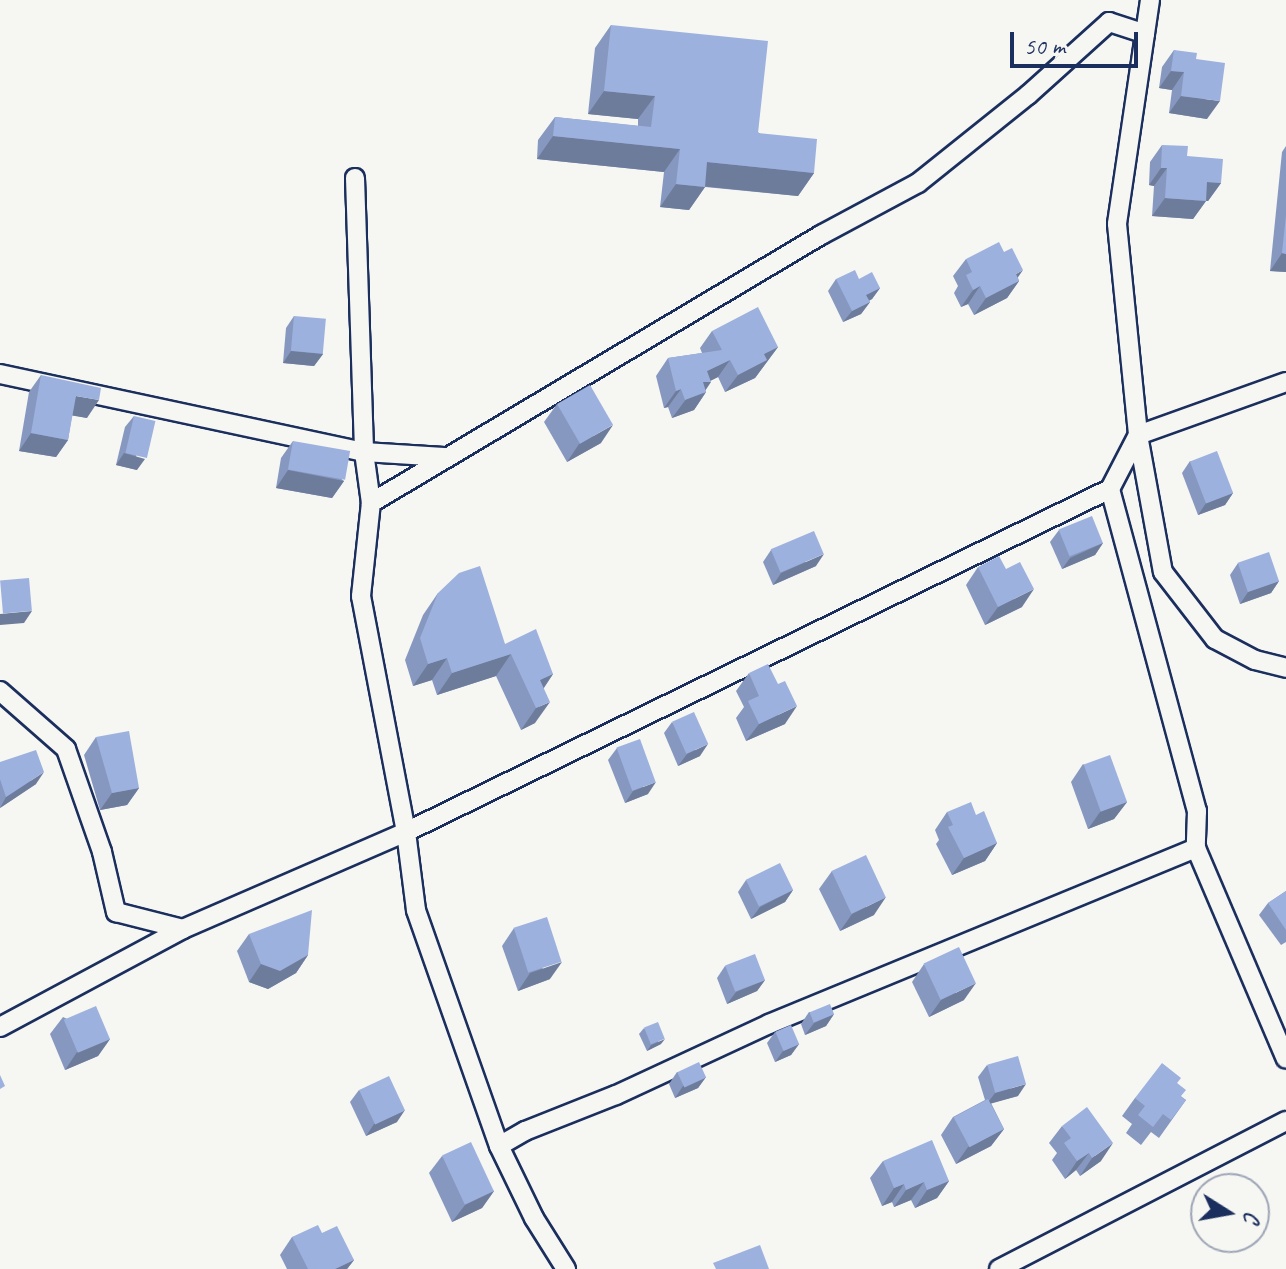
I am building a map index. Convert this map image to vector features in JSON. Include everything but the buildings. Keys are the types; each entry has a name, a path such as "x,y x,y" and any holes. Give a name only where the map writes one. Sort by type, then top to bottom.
{"street":[{"path":"1150,0 1117,224 1138,435 1163,572 1215,639 1255,660 1286,668"},
{"path":"371,503 821,235 918,183 1028,95 1109,22 1145,34"},
{"path":"355,178 364,452 371,503 361,596 406,832 416,910 499,1146 534,1218 566,1269"},
{"path":"0,374 364,452 444,457"},
{"path":"0,1027 183,929 406,832 1110,489 1138,435 1286,382"},
{"path":"1110,489 1197,811 1196,848 1286,1059"},
{"path":"0,691 66,749 102,852 116,912 183,929"},
{"path":"499,1146 525,1131 616,1095 769,1024 1196,848"},
{"path":"999,1269 1286,1121"}]}
